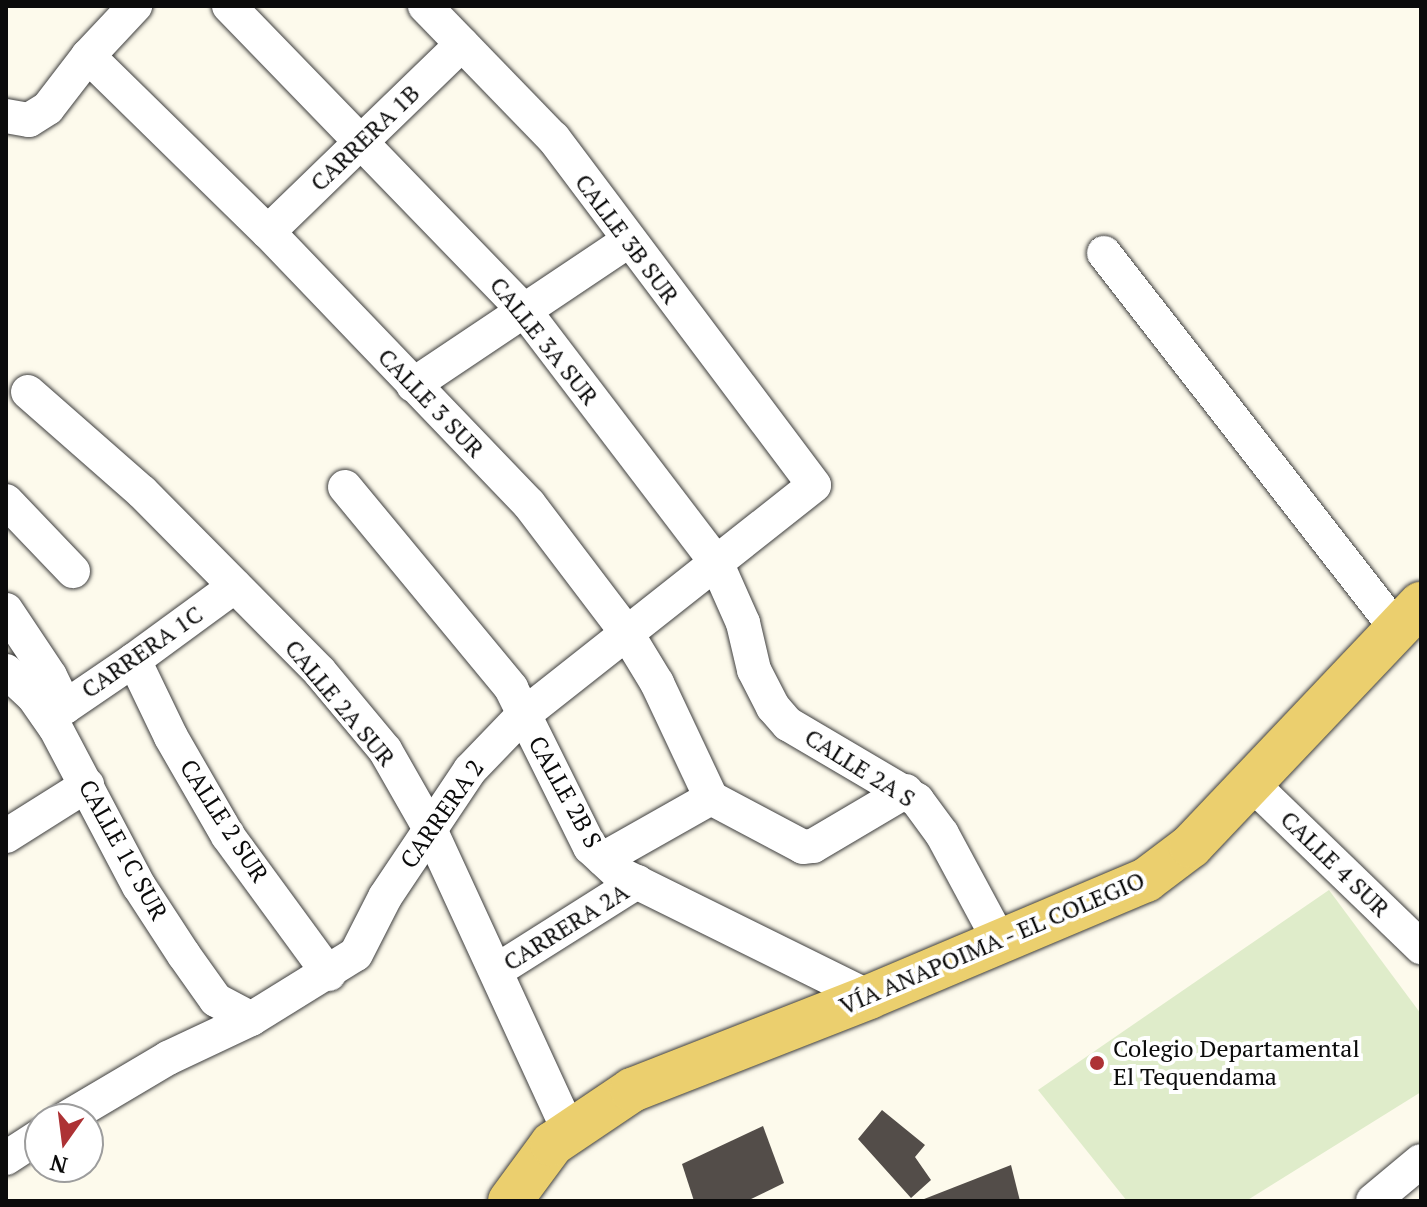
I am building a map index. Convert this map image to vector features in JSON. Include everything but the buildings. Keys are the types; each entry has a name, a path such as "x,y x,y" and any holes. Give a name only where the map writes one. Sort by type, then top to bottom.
{"main road":[{"name":"VÍA ANAPOIMA - EL COLEGIO","path":"510,1201 552,1144 632,1090 869,997 1146,880 1191,846 1409,618"}],"street":[{"path":"18,118 48,108 88,56 135,6"},
{"name":"CALLE 3A SUR","path":"229,6 524,310 716,562 743,623 754,670 773,707 788,724"},
{"name":"CALLE 3B SUR","path":"425,6 553,138 814,485"},
{"name":"CARRERA 1B","path":"268,232 462,44"},
{"name":"CALLE 3 SUR","path":"88,56 268,232 529,504 626,632 657,683 711,798"},
{"path":"413,385 628,241"},
{"path":"1104,253 1409,618"},
{"name":"CALLE 2A SUR","path":"28,392 142,492 320,672 385,750 429,827 569,1132"},
{"name":"CARRERA 2","path":"92,1103 168,1058 251,1019 329,974 356,954 385,897 429,827 470,770 522,716 814,485"},
{"name":"CALLE 2B S","path":"345,487 511,688 522,716 590,847 637,882 869,997"},
{"path":"6,501 73,571"},
{"name":"CARRERA 1C","path":"55,710 134,660 235,586"},
{"path":"6,610 50,676 55,710"},
{"name":"CALLE 2 SUR","path":"134,660 171,737 228,836 329,974"},
{"name":"CALLE 1C SUR","path":"6,671 33,696 55,710 87,785 139,886 184,955 216,1000 251,1019"},
{"name":"CALLE 2A S","path":"788,724 917,800 942,834 999,940"},
{"name":"CALLE 4 SUR","path":"1250,782 1421,947"},
{"path":"6,836 87,785"},
{"path":"711,798 803,847 813,846 906,791"},
{"name":"CARRERA 2A","path":"603,859 711,798"},
{"name":"CARRERA 2A","path":"496,971 637,882"},
{"path":"6,1158 24,1146"},
{"path":"1374,1201 1421,1161"}],"green space":[{"path":"1329,890 1421,1014 1421,1092 1246,1201 1127,1201 1038,1090"}],"place":[{"name":"Colegio Departamental El Tequendama","path":"1097,1063"}]}
